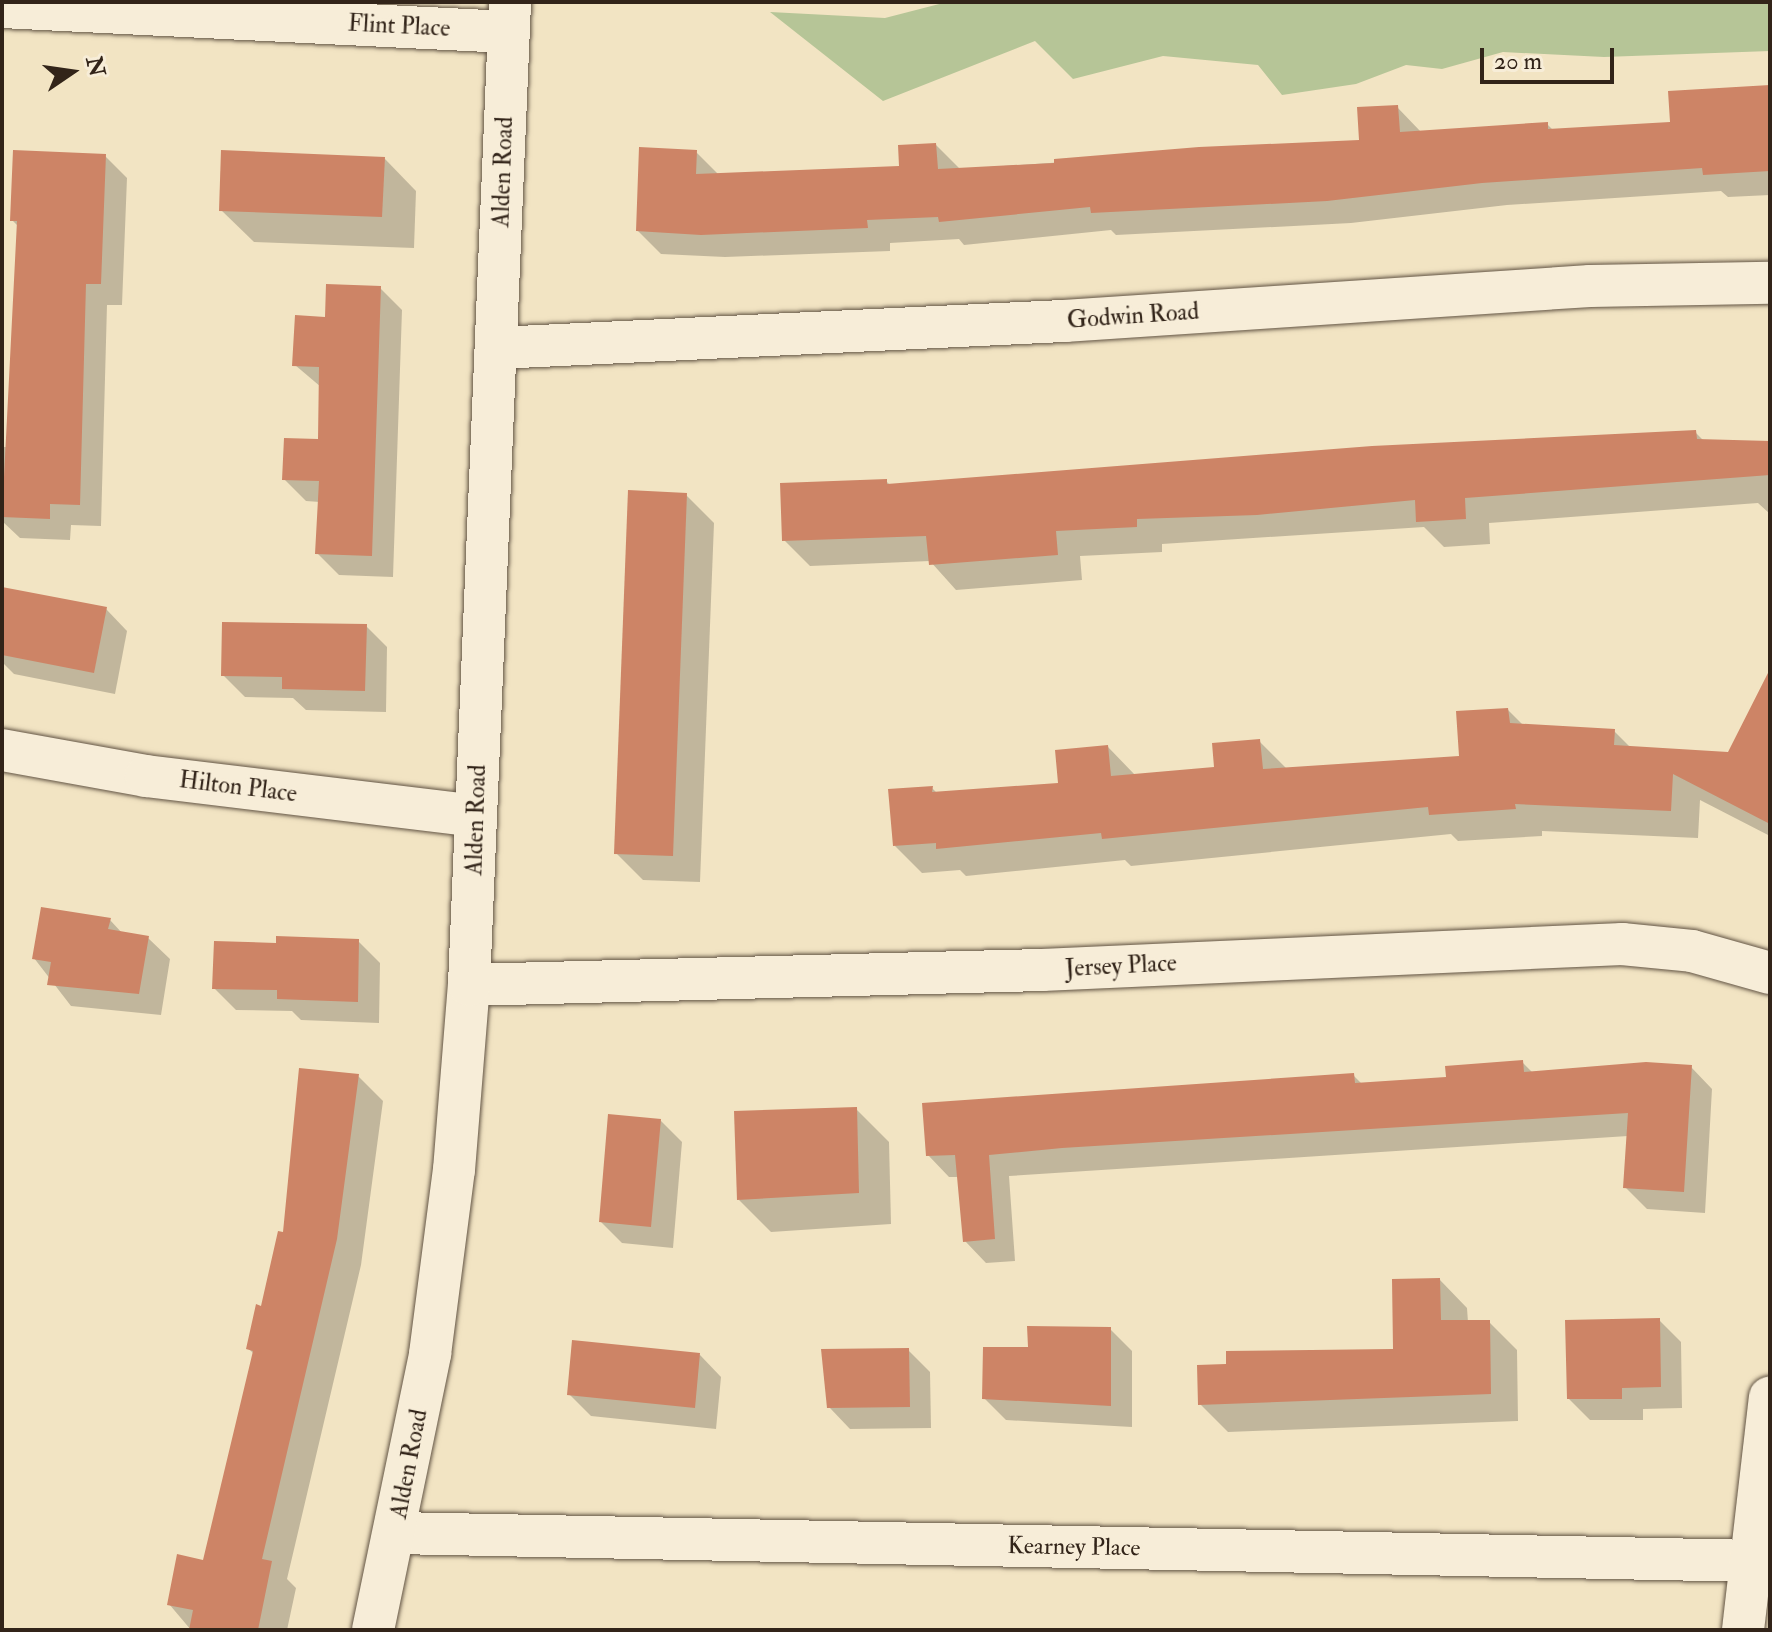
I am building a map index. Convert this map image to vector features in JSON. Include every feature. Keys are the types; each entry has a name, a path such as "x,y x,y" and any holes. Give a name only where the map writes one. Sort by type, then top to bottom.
{"street":[{"name":"Flint Place","path":"2,7 508,17"},
{"name":"Alden Road","path":"373,1630 396,1533 430,1354 454,1170 469,985 508,17"},
{"name":"Godwin Road","path":"497,348 1064,321 1590,286 1770,283"},
{"name":"Hilton Place","path":"2,750 146,776 476,816"},
{"name":"Jersey Place","path":"469,985 1042,970 1622,944 1692,951 1770,973"},
{"path":"1743,1630 1770,1398"},
{"name":"Kearney Place","path":"396,1533 1751,1561"}],"green space":[{"path":"947,2 1770,2 1770,51 1604,57 1503,52 1442,69 1406,65 1356,84 1282,95 1258,65 1163,56 1073,79 1035,41 883,101 770,12 885,18"}],"building":[{"path":"1770,85 1770,171 1703,175 1702,168 1482,183 1327,201 1091,213 1090,207 939,222 938,217 867,220 868,228 701,235 636,231 639,147 697,150 696,174 899,166 898,145 936,143 938,169 1054,163 1054,159 1199,147 1359,140 1357,107 1398,105 1400,132 1548,122 1548,129 1670,122 1668,91"},
{"path":"13,150 106,154 101,284 86,284 80,505 50,504 50,519 2,517 17,221 10,221"},
{"path":"221,150 385,157 382,217 219,211"},
{"path":"326,284 381,286 372,556 315,554 319,481 282,480 284,438 318,439 319,367 292,366 295,315 325,317"},
{"path":"1696,430 1697,439 1770,441 1770,475 1465,498 1466,519 1416,522 1415,500 1257,515 1137,519 1137,527 1056,531 1058,555 929,565 926,536 782,541 780,483 887,479 887,484 1372,446"},
{"path":"628,490 687,493 673,856 614,854"},
{"path":"2,587 107,607 94,673 2,655"},
{"path":"222,622 367,624 365,691 282,689 282,677 221,676"},
{"path":"1770,669 1770,824 1673,774 1671,811 1515,804 1516,809 1429,815 1428,807 1102,839 1101,833 936,849 936,843 893,846 888,789 933,786 932,792 1058,783 1055,750 1108,745 1111,776 1214,767 1212,743 1260,739 1263,769 1459,756 1456,711 1508,708 1510,723 1615,729 1614,745 1728,752"},
{"path":"41,907 111,918 108,929 149,936 139,994 47,985 51,962 32,959"},
{"path":"276,936 359,939 358,1002 277,999 277,990 212,989 214,941 276,943"},
{"path":"1523,1060 1524,1072 1646,1062 1692,1065 1684,1192 1623,1188 1628,1113 1062,1148 989,1155 995,1239 963,1242 955,1155 926,1156 922,1103 1354,1073 1355,1083 1446,1077 1445,1066"},
{"path":"299,1068 359,1074 337,1239 262,1559 272,1561 258,1630 189,1630 193,1610 167,1605 177,1554 203,1560 253,1351 246,1349 256,1304 261,1306 278,1231 283,1232"},
{"path":"857,1107 859,1193 737,1200 734,1111"},
{"path":"608,1114 661,1119 651,1227 599,1222"},
{"path":"1440,1278 1441,1320 1490,1320 1491,1394 1198,1405 1197,1365 1226,1364 1226,1351 1393,1349 1392,1279"},
{"path":"1660,1318 1661,1387 1622,1388 1622,1399 1567,1399 1565,1320"},
{"path":"1027,1326 1111,1327 1111,1406 982,1399 983,1347 1028,1347"},
{"path":"572,1340 700,1353 695,1408 567,1395"},
{"path":"909,1348 910,1407 827,1408 821,1349"}]}
